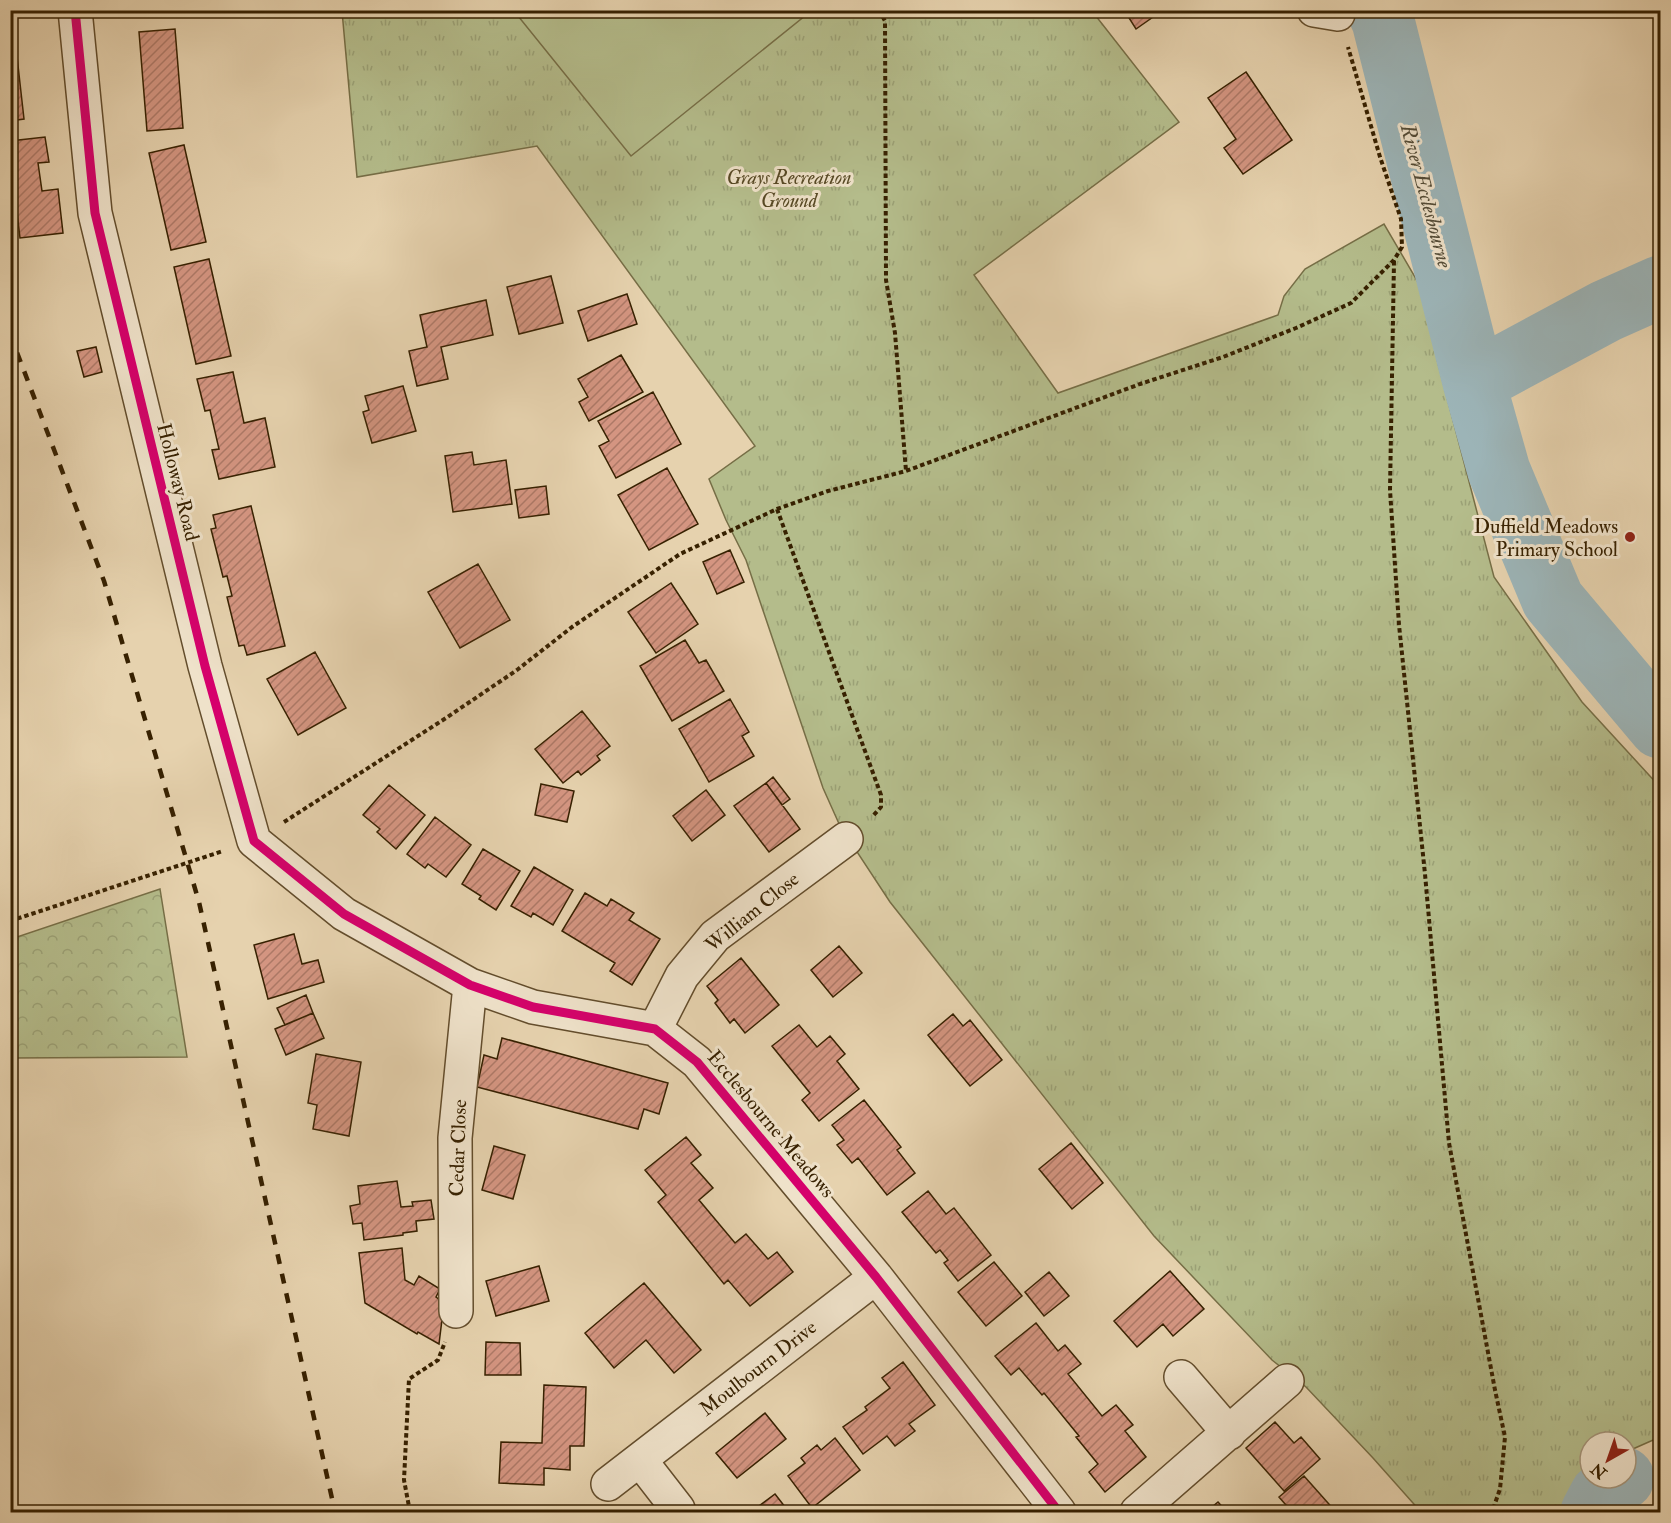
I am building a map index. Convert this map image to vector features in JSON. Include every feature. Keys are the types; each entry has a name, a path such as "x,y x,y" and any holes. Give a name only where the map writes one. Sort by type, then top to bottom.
{"street":[{"name":"Holloway Road","path":"75,10 95,213 202,655 254,842"},
{"name":"William Close","path":"655,1029 682,976 715,936 846,839"},
{"name":"Ecclesbourne Meadows","path":"254,842 344,915 470,985 533,1007 655,1029 697,1062 876,1277 1059,1512"},
{"name":"Cedar Close","path":"456,1311 455,1138 470,985"},
{"name":"Moulbourn Drive","path":"609,1484 876,1277"},
{"path":"1180,1377 1229,1433"},
{"path":"1137,1512 1287,1381"},
{"path":"640,1460 678,1509"}],"path":[{"path":"879,10 885,21 886,280 895,333 906,471"},
{"path":"10,921 254,842 455,712 517,670 572,627 680,554 777,509 828,491 906,471 1140,384 1223,357 1351,303 1394,260 1402,247 1401,219 1326,12"},
{"path":"1394,260 1390,490 1399,625 1425,874 1449,1143 1494,1390 1505,1437 1500,1489 1492,1512"},
{"path":"777,509 881,795 881,807 864,826 846,839"},
{"path":"410,1512 404,1480 409,1379 438,1360 456,1311"}],"green space":[{"name":"Grays Recreation Ground","path":"342,11 1092,11 1179,122 974,275 1058,393 1278,315 1284,296 1305,269 1384,224 1422,289 1438,363 1494,577 1582,702 1660,787 1660,1437 1638,1447 1638,1430 1578,1430 1578,1490 1587,1490 1571,1512 1421,1512 1306,1387 1272,1360 1154,1236 890,902 840,826 823,788 746,560 709,479 755,446 537,146 357,177"},
{"path":"514,11 811,11 631,156"},
{"path":"160,889 187,1057 11,1058 11,939"}],"building":[{"path":"136,10 171,10 171,16 136,17"},
{"path":"1124,10 1163,10 1136,29"},
{"path":"10,12 12,12 24,119 10,121"},
{"path":"175,29 183,128 147,131 139,32"},
{"path":"1246,72 1292,140 1243,174 1224,148 1236,139 1208,98"},
{"path":"45,137 49,162 38,163 42,191 58,189 63,233 20,238 10,141"},
{"path":"184,145 206,242 171,250 149,153"},
{"path":"209,259 231,356 196,364 174,267"},
{"path":"551,276 563,323 519,334 507,287"},
{"path":"627,294 637,324 588,341 578,311"},
{"path":"486,300 493,335 441,347 448,379 417,386 409,351 427,347 420,315"},
{"path":"96,347 102,372 84,377 77,351"},
{"path":"621,355 643,392 589,421 579,402 588,397 578,379"},
{"path":"233,372 244,423 265,418 275,467 219,479 212,450 219,449 210,410 205,411 197,379"},
{"path":"403,386 416,431 372,443 363,412 369,410 365,396"},
{"path":"653,392 681,444 616,478 599,446 609,441 598,421"},
{"path":"472,452 474,465 506,460 512,504 453,512 445,456"},
{"path":"667,468 698,524 649,550 618,495"},
{"path":"546,486 549,514 519,518 515,490"},
{"path":"251,506 285,646 247,655 244,645 239,646 227,597 232,596 227,576 223,577 211,529 216,528 213,515"},
{"path":"730,550 744,582 717,594 703,562"},
{"path":"478,564 510,620 460,648 428,592"},
{"path":"671,583 698,624 656,653 628,612"},
{"path":"685,640 699,663 706,660 724,691 672,721 640,666"},
{"path":"315,652 346,708 298,735 267,679"},
{"path":"730,699 749,732 742,736 754,756 709,782 679,729"},
{"path":"582,711 610,746 597,756 600,760 581,775 578,771 563,783 535,749"},
{"path":"773,777 790,799 782,805 766,783"},
{"path":"766,783 800,829 769,852 734,806"},
{"path":"541,784 574,791 567,822 535,815"},
{"path":"389,785 425,815 396,849 377,832 380,829 363,815"},
{"path":"706,790 725,815 692,841 673,816"},
{"path":"435,817 471,845 446,877 428,864 425,868 407,854"},
{"path":"483,849 520,871 496,910 479,899 481,896 462,884"},
{"path":"534,867 573,890 553,925 533,913 531,917 511,906"},
{"path":"585,893 607,906 611,899 634,913 629,920 660,939 632,985 610,971 615,963 562,931"},
{"path":"294,934 302,964 318,960 324,982 268,999 254,945"},
{"path":"839,946 862,973 833,997 811,970"},
{"path":"741,958 779,1005 745,1033 734,1019 730,1023 715,1003 718,1000 707,986"},
{"path":"306,995 313,1013 285,1025 277,1008"},
{"path":"313,1013 324,1038 286,1055 275,1029"},
{"path":"953,1014 963,1026 970,1020 1002,1060 970,1086 928,1035"},
{"path":"799,1025 817,1047 830,1036 845,1054 837,1061 859,1089 819,1121 802,1100 810,1093 772,1046"},
{"path":"502,1038 668,1083 659,1114 644,1109 638,1129 477,1087 484,1055 497,1059"},
{"path":"316,1054 361,1062 349,1136 313,1129 317,1105 308,1103"},
{"path":"864,1100 901,1147 897,1150 915,1173 887,1195 858,1158 852,1163 837,1145 844,1140 832,1125"},
{"path":"686,1137 701,1155 691,1163 713,1188 699,1200 735,1243 746,1234 768,1259 777,1252 793,1272 750,1306 728,1280 724,1284 658,1202 666,1195 645,1170"},
{"path":"1071,1143 1103,1183 1072,1209 1039,1169"},
{"path":"494,1146 525,1155 513,1199 482,1190"},
{"path":"397,1181 401,1207 413,1206 412,1202 431,1200 434,1219 416,1221 417,1231 364,1240 362,1223 353,1224 350,1206 360,1204 358,1186"},
{"path":"928,1191 946,1214 954,1208 991,1255 958,1281 944,1263 948,1260 940,1250 936,1253 902,1212"},
{"path":"402,1248 405,1280 414,1285 419,1276 440,1289 436,1297 444,1303 439,1344 418,1332 417,1334 365,1303 359,1253"},
{"path":"994,1262 1022,1296 986,1326 958,1292"},
{"path":"539,1266 549,1301 496,1316 486,1281"},
{"path":"1170,1271 1204,1309 1173,1336 1163,1324 1137,1347 1114,1321"},
{"path":"1049,1272 1069,1296 1044,1316 1025,1292"},
{"path":"644,1283 701,1350 674,1373 646,1340 614,1368 585,1333"},
{"path":"1036,1323 1058,1351 1065,1345 1081,1364 1068,1374 1102,1416 1116,1405 1133,1425 1125,1431 1146,1457 1105,1492 1089,1472 1098,1464 1076,1437 1079,1436 1044,1393 1042,1395 1019,1368 1011,1375 995,1356"},
{"path":"486,1342 520,1343 521,1375 485,1375"},
{"path":"903,1362 935,1405 909,1424 915,1431 895,1446 887,1436 863,1454 843,1427 867,1410 865,1407 890,1388 882,1378"},
{"path":"544,1385 586,1387 584,1446 570,1446 570,1470 544,1468 544,1485 499,1483 501,1442 542,1443"},
{"path":"765,1413 786,1439 737,1478 716,1453"},
{"path":"1275,1422 1294,1443 1301,1437 1320,1459 1284,1491 1246,1448"},
{"path":"835,1438 860,1470 812,1508 788,1476 805,1463 801,1458 817,1445 821,1450"},
{"path":"1304,1476 1336,1512 1292,1512 1279,1497"},
{"path":"775,1494 789,1512 751,1512"},
{"path":"1218,1502 1227,1512 1206,1512"}],"waterway":[{"name":"River Ecclesbourne","path":"1378,10 1383,21 1474,382 1499,471 1553,600 1660,727"},
{"name":"River Ecclesbourne","path":"1474,382 1606,311 1660,287"},
{"name":"River Ecclesbourne","path":"1592,1512 1601,1495 1607,1490"}],"railway":[{"path":"10,334 104,581 199,902 335,1512"}],"cycle path":[{"path":"75,10 95,213 205,666 254,841 344,914 470,985 533,1007 655,1029 697,1062 876,1277 1059,1512"}],"place":[{"name":"Duffield Meadows Primary School","path":"1630,537"}]}
